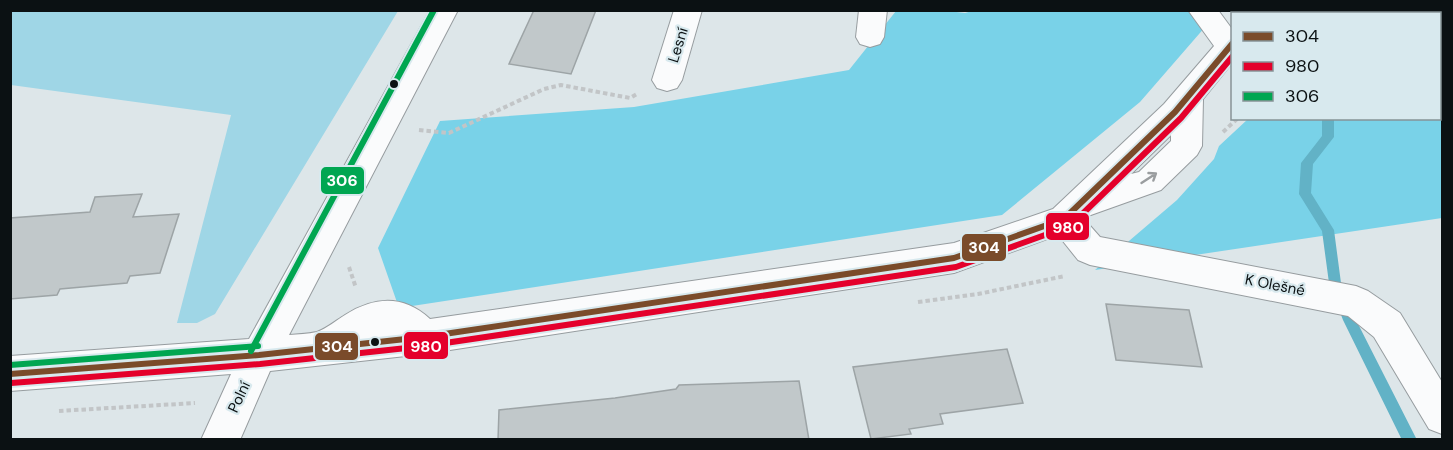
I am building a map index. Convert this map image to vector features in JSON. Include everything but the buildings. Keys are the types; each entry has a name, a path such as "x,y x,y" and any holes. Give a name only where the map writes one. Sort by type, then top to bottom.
{"street":[{"name":"Polní","path":"220,440 259,355 444,10"},
{"name":"Lesní","path":"667,80 688,10"},
{"path":"10,374 259,355 424,337 954,258 1150,181 1186,146 1188,96 1231,45 1202,10"},
{"name":"K Olešné","path":"1070,213 1090,250 1340,298 1387,325 1443,416"}],"path":[{"path":"412,129 449,133 544,89 561,85 630,98 667,80"}],"shaded area":[{"path":"11,10 398,11 215,314 197,323 177,323 231,115 11,85"},
{"path":"976,10 1219,11 1140,102 1002,215 399,308 378,248 440,121 634,107 849,70 896,11 965,13"},
{"path":"1441,41 1442,43 1442,218 1095,270 1177,200 1214,159 1219,146 1247,120 1441,120"}],"waterway":[{"path":"1328,120 1328,137 1307,163 1305,194 1328,230 1335,283 1349,320 1410,440"}],"transit line":[{"name":"306","path":"251,351 434,10"},
{"name":"304","path":"10,374 259,355 424,337 954,258 1064,219 1175,112 1231,45"},
{"name":"980","path":"11,383 260,364 425,346 956,267 1070,226 1181,118 1231,58"},
{"name":"306","path":"10,365 258,346"}]}
